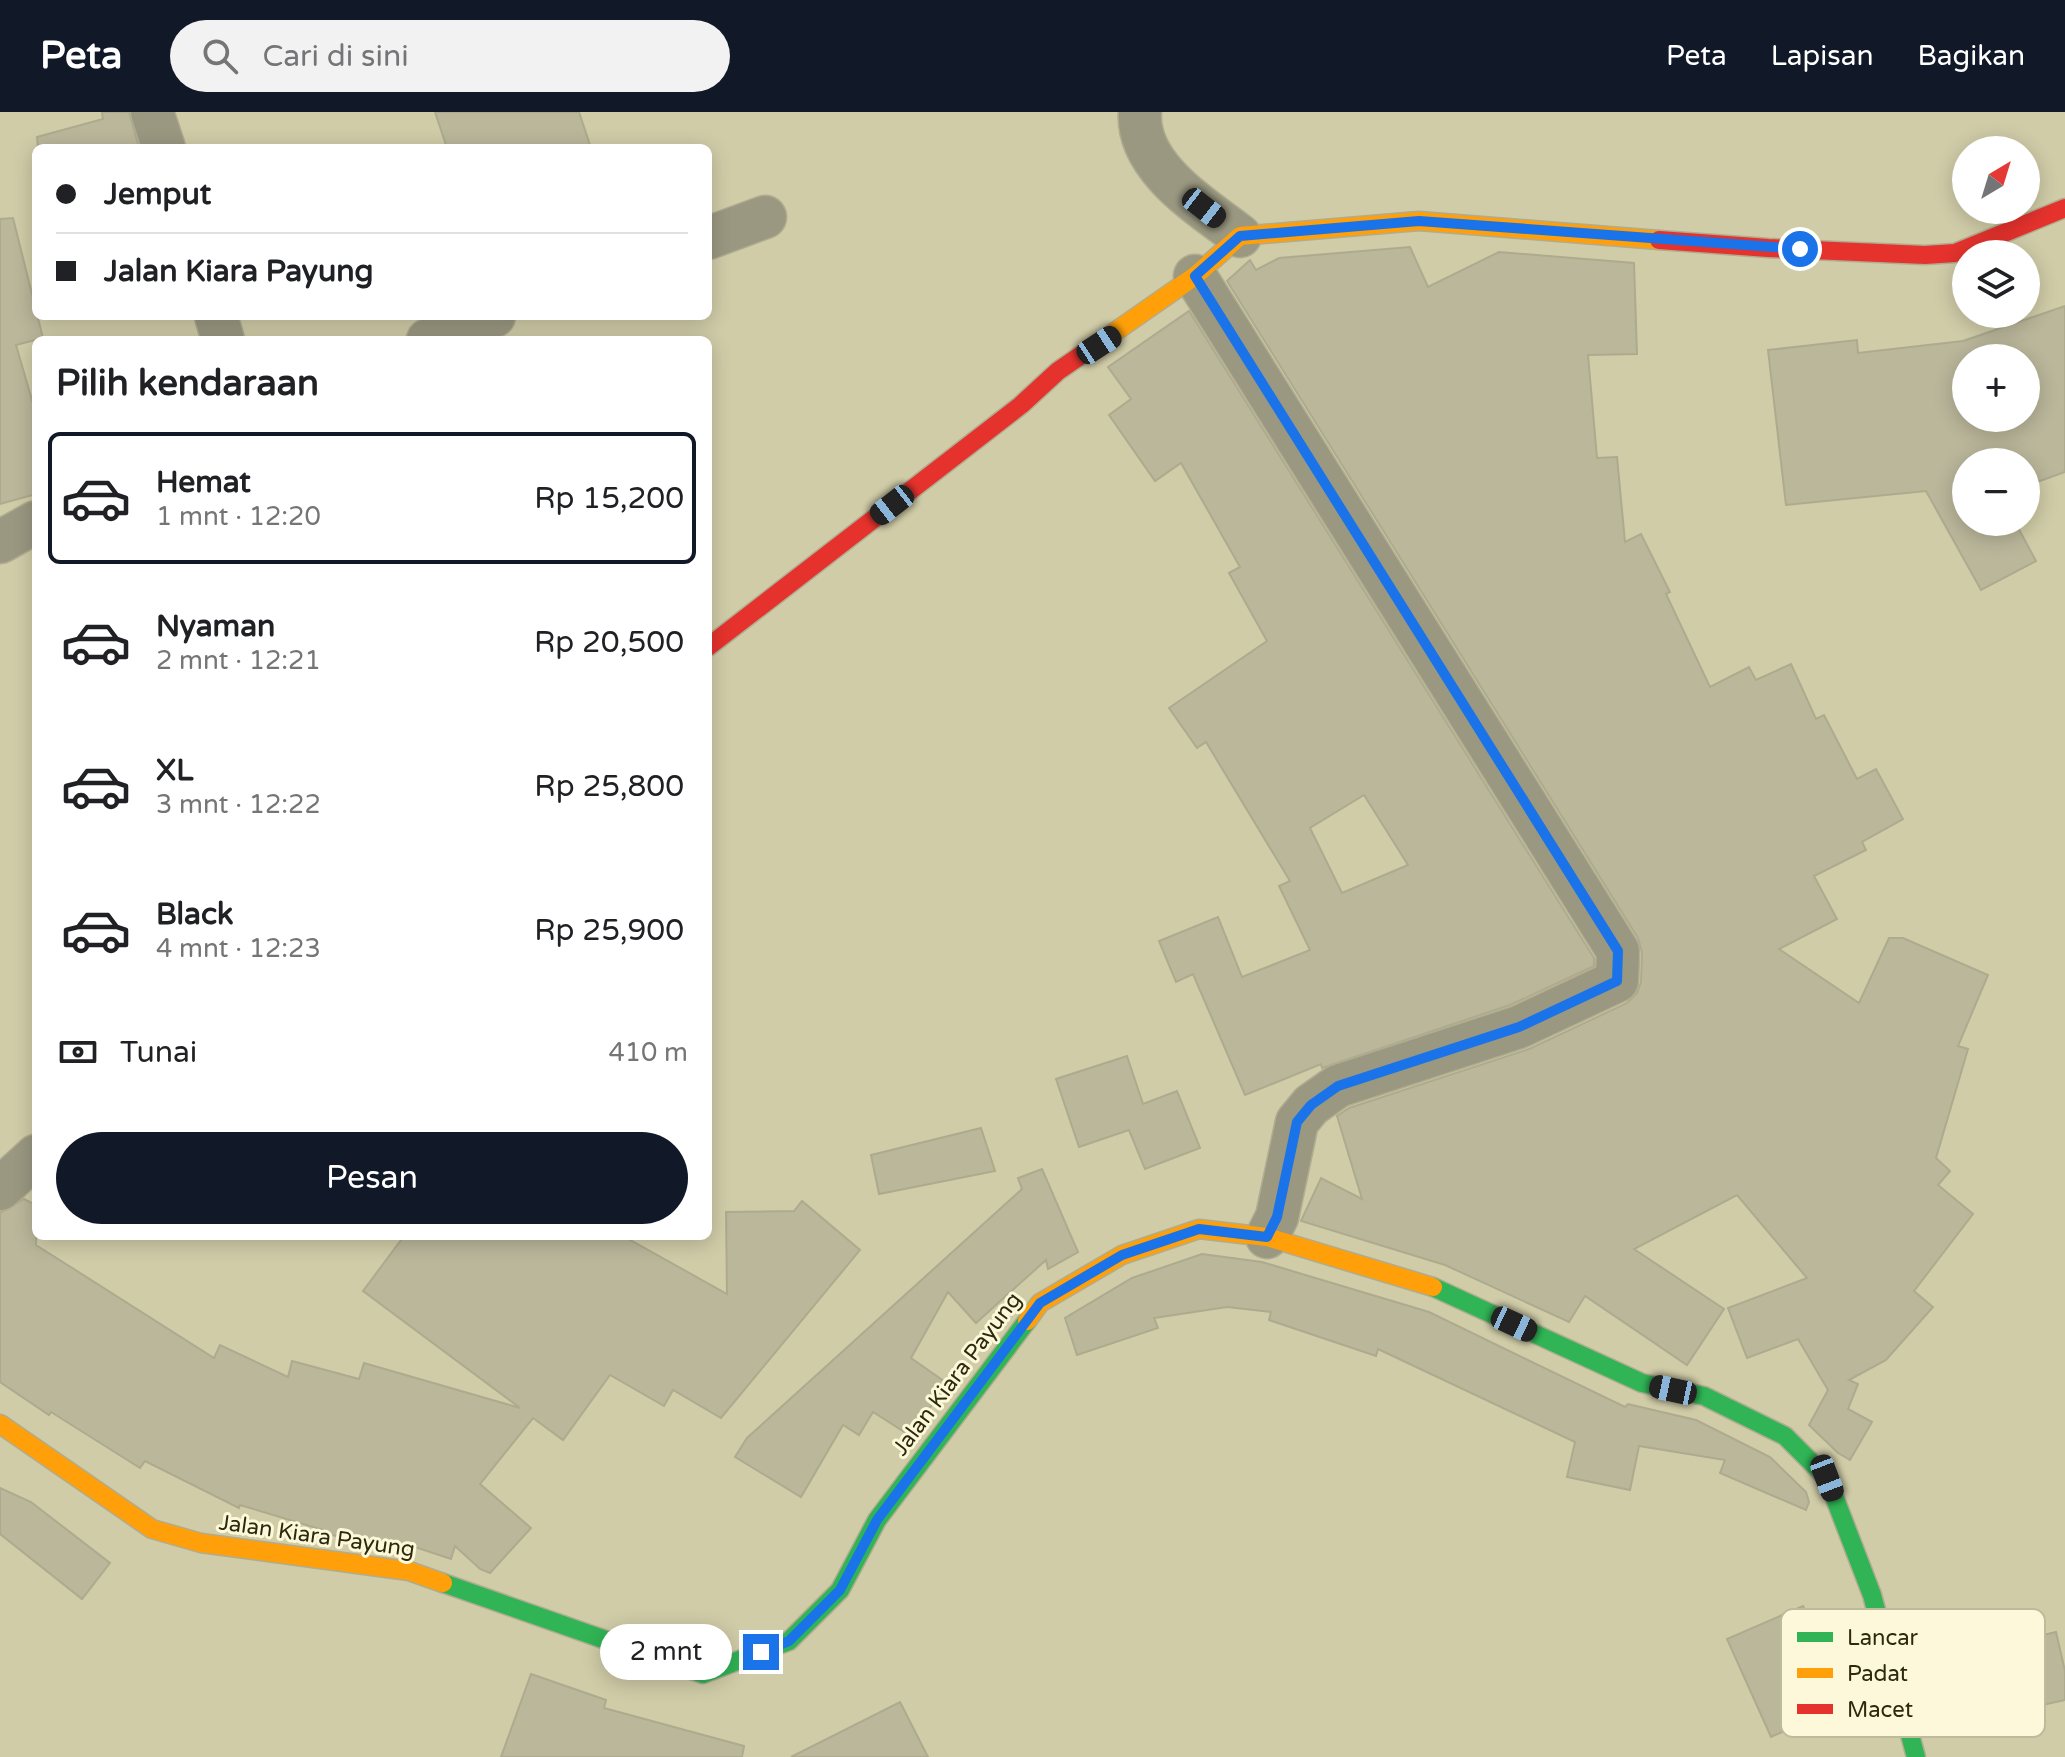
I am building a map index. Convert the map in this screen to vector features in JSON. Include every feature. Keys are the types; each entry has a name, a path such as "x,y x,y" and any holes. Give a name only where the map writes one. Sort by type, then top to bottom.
{"street":[{"path":"152,112 163,144"},
{"path":"1140,112 1144,146 1151,156 1187,194 1240,236"},
{"path":"712,644 1021,405 1058,371 1195,276 1240,236 1419,221 1768,248 1925,255 1955,253 2065,208"},
{"path":"712,237 765,217"},
{"path":"1195,276 1618,951 1617,981 1519,1027 1338,1086 1311,1105 1297,1122 1277,1217 1267,1237"},
{"path":"439,336 483,320"},
{"path":"0,542 32,524"},
{"path":"0,1189 32,1160"},
{"name":"Jalan Kiara Payung","path":"0,1424 152,1529 201,1543 409,1571 703,1674 789,1641 840,1590 877,1520 1040,1303 1122,1255 1199,1229 1267,1237 1438,1289 1642,1383 1704,1396 1785,1436 1827,1478 1876,1609"},
{"name":"Jalan Kiara Payung","path":"1911,1737 1916,1757"}],"building":[{"path":"102,112 129,112 138,144 38,144 37,137 103,119"},
{"path":"435,112 579,112 590,144 446,144"},
{"path":"13,218 32,294 32,320 38,320 42,336 32,336 32,341 16,345 32,400 32,495 0,504 0,219"},
{"path":"1410,247 1428,287 1499,252 1634,263 1637,354 1588,355 1597,458 1617,457 1625,542 1641,534 1670,592 1666,594 1710,687 1749,667 1756,680 1791,664 1816,719 1824,715 1857,779 1876,769 1903,819 1862,842 1866,850 1814,876 1837,919 1779,949 1859,1003 1889,938 1903,938 1988,975 1958,1046 1968,1049 1936,1158 1950,1171 1938,1185 1973,1214 1914,1291 1933,1307 1886,1360 1849,1380 1858,1384 1848,1409 1872,1422 1850,1460 1838,1453 1809,1425 1828,1390 1798,1339 1747,1358 1728,1308 1807,1278 1737,1195 1634,1249 1724,1309 1687,1365 1585,1296 1569,1322 1445,1265 1301,1221 1321,1178 1362,1199 1337,1116 1349,1108 1529,1049 1627,1003 1637,993 1641,982 1642,952 1638,938 1227,281 1250,260 1256,270 1279,258"},
{"path":"2065,306 2065,472 2040,481 2040,448 1952,448 1952,536 2023,536 2036,561 1981,590 1926,491 1786,505 1768,350 1857,340 1858,353 1963,341 2001,328 2040,328 2040,315"},
{"path":"1189,311 1594,958 1594,966 1510,1005 1322,1068 1321,1064 1245,1095 1193,974 1176,982 1159,941 1218,917 1242,977 1310,950 1279,886 1290,881 1206,742 1197,748 1169,708 1267,641 1229,573 1240,567 1181,463 1155,481 1109,415 1131,399 1108,367","holes":["1364,795 1408,865 1342,893 1310,828"]},
{"path":"1127,1056 1143,1104 1177,1091 1200,1148 1145,1169 1129,1130 1079,1147 1056,1079"},
{"path":"981,1128 995,1171 879,1194 871,1155"},
{"path":"1042,1169 1078,1252 1048,1269 1046,1260 976,1323 948,1292 911,1358 948,1384 909,1435 873,1412 859,1435 843,1425 801,1497 735,1457 747,1438 1022,1189 1018,1178"},
{"path":"24,1199 32,1203 32,1240 36,1240 36,1245 214,1358 220,1345 288,1377 292,1361 359,1379 364,1363 520,1408 363,1291 401,1240 630,1240 727,1294 726,1212 794,1211 802,1201 860,1250 721,1418 673,1390 664,1406 610,1375 563,1440 533,1418 480,1484 531,1528 490,1573 480,1569 455,1546 451,1559 412,1546 322,1534 323,1530 240,1505 239,1508 145,1461 140,1468 51,1412 49,1415 0,1382 0,1213"},
{"path":"1202,1254 1262,1262 1429,1312 1625,1407 1628,1404 1696,1420 1770,1457 1806,1492 1809,1502 1806,1510 1720,1473 1725,1460 1639,1446 1630,1490 1567,1477 1575,1442 1378,1349 1376,1356 1269,1320 1271,1312 1227,1307 1154,1318 1158,1328 1077,1355 1065,1318 1132,1278"},
{"path":"0,1488 31,1502 110,1563 82,1599 0,1534"},
{"path":"1781,1616 1781,1733 1771,1737 1727,1639"},
{"path":"2056,1632 2065,1671 2065,1700 2045,1704 2045,1635"},
{"path":"531,1674 606,1700 604,1708 744,1746 742,1757 501,1757"},
{"path":"900,1702 928,1757 791,1757"}],"traffic: fast":[{"path":"1433,1287 1642,1383 1704,1396 1785,1436 1827,1478 1876,1609"},
{"path":"443,1583 703,1674 789,1641 840,1590 877,1520 1027,1321"},
{"path":"1911,1737 1916,1757"}],"traffic: slow":[{"path":"1106,338 1195,276 1240,236 1419,221 1659,240"},
{"path":"1027,1321 1040,1303 1122,1255 1199,1229 1267,1237 1433,1287"},
{"path":"0,1424 152,1529 201,1543 409,1571 443,1583"}],"traffic: jam":[{"path":"1659,240 1925,255 1955,253 2065,208"},
{"path":"712,644 1021,405 1058,371 1106,338"}],"route":[{"path":"761,1652 789,1641 840,1590 877,1520 1040,1303 1122,1255 1199,1229 1267,1237 1277,1217 1297,1122 1311,1105 1338,1086 1519,1027 1617,981 1618,951 1195,276 1240,236 1419,221 1800,249"}]}
